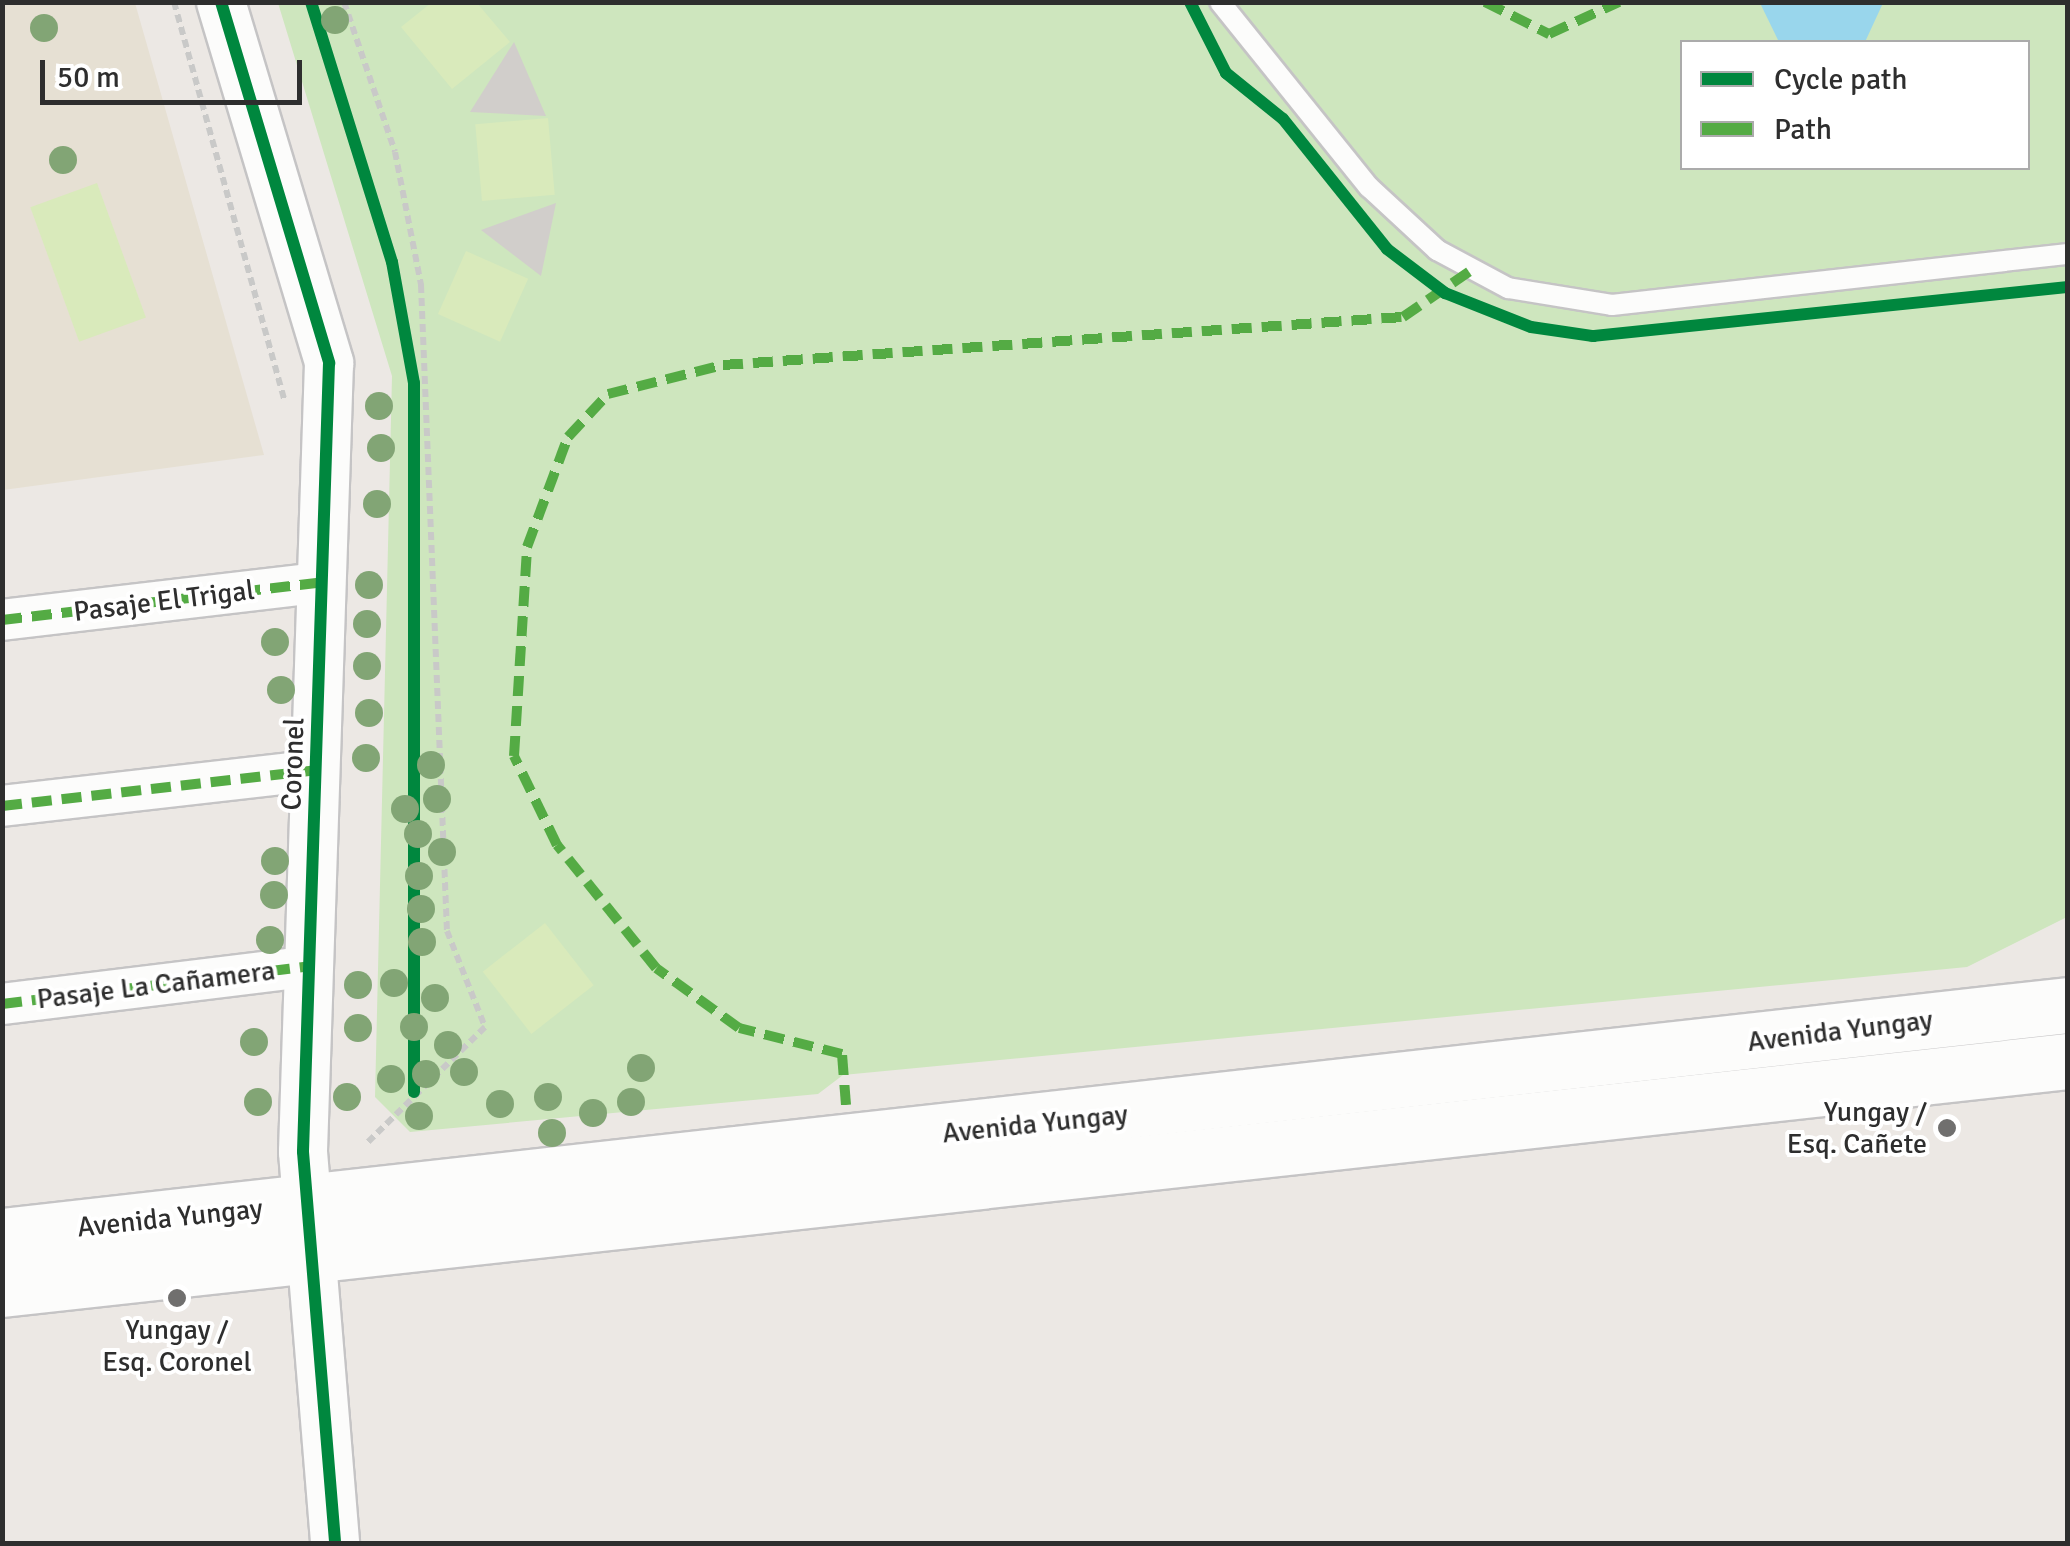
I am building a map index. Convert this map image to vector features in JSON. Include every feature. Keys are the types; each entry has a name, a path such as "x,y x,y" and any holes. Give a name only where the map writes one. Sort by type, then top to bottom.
{"main road":[{"name":"Avenida Yungay","path":"2,1236 2068,1005"},
{"name":"Avenida Yungay","path":"2,1289 309,1261 2068,1061"}],"street":[{"name":"Coronel","path":"221,2 324,330 332,400 310,966 306,1203 335,1544"},
{"name":"Pasaje El Trigal","path":"2,620 326,582"},
{"path":"2,806 318,770"},
{"name":"Pasaje La Cañamera","path":"2,1004 310,966"}],"lane":[{"path":"1220,2 1369,188 1437,250 1508,288 1612,305 2068,254"}],"path":[{"path":"174,2 270,328 287,416"},
{"path":"344,2 396,152 422,285 447,931 484,1027 414,1092 365,1145"},
{"path":"404,331 414,383 414,580"},
{"path":"414,1072 414,1092"}],"shaded area":[{"path":"2,3 135,3 264,455 3,490"}],"green space":[{"path":"278,3 2067,3 2067,917 1967,967 843,1075 818,1094 410,1132 375,1097 392,376"},
{"path":"431,3 477,3 510,42 452,89 401,27"},
{"path":"548,118 555,195 482,201 475,124"},
{"path":"97,183 146,317 79,342 30,207"},
{"path":"466,251 528,279 500,342 438,314"},
{"path":"545,923 594,985 531,1034 483,972"}],"water":[{"path":"1760,2 1883,3 1866,40 1778,40"}],"building":[{"path":"514,42 546,116 470,112"},
{"path":"556,203 541,276 481,230"}],"marked path":[{"path":"1485,2 1549,34 1619,2"},
{"path":"846,1105 842,1054 739,1028 656,968 557,845 514,756 527,547 568,437 608,394 723,365 1403,317 1473,269"},
{"path":"2,620 325,582"},
{"path":"2,806 318,770"},
{"path":"2,1004 310,966"}],"cycle path":[{"path":"221,2 329,363 303,1152 335,1544"},
{"path":"311,2 392,262 414,383 414,1092"},
{"path":"1190,2 1226,73 1283,119 1387,249 1445,293 1531,327 1593,336 2068,287"}],"place":[{"name":"Yungay / Esq. Cañete","path":"1947,1128"},
{"name":"Yungay / Esq. Coronel","path":"177,1298"}]}
